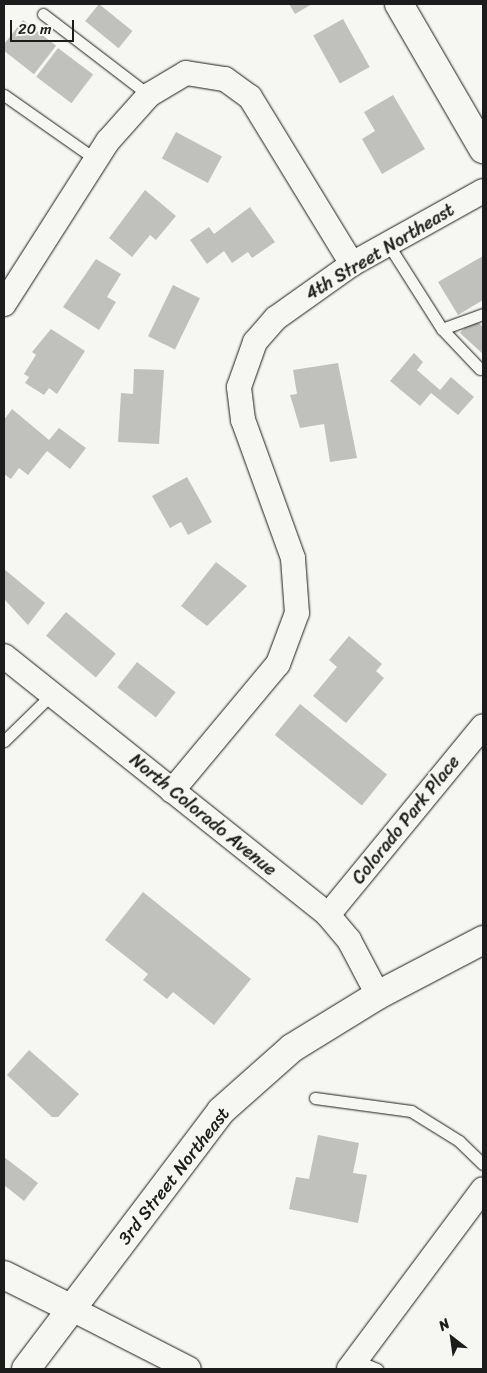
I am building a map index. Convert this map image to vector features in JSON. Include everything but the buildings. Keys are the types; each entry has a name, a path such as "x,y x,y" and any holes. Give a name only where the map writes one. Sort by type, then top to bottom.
{"main road":[{"path":"399,4 483,149"},
{"name":"3rd Street Northeast","path":"26,1369 221,1112 292,1048 378,995 483,940"},
{"path":"4,1275 72,1309"}],"street":[{"path":"7,288 95,159 149,95 186,72 209,74 237,86 261,110 352,264"},
{"name":"4th Street Northeast","path":"172,791 278,664 297,613 293,558 243,420 239,387 245,363 276,318 352,264 483,191"},
{"name":"North Colorado Avenue","path":"4,656 328,915 349,940 378,995"},
{"name":"Colorado Park Place","path":"328,915 483,726"},
{"path":"352,1365 483,1189"},
{"path":"72,1309 189,1369"}],"lane":[{"path":"42,14 149,95"},
{"path":"4,95 95,159"},
{"path":"388,244 442,328 480,369"},
{"path":"442,328 483,314"},
{"path":"4,741 52,694"},
{"path":"315,1098 412,1111 460,1141 483,1164"},
{"path":"352,1365 377,1369"}]}
